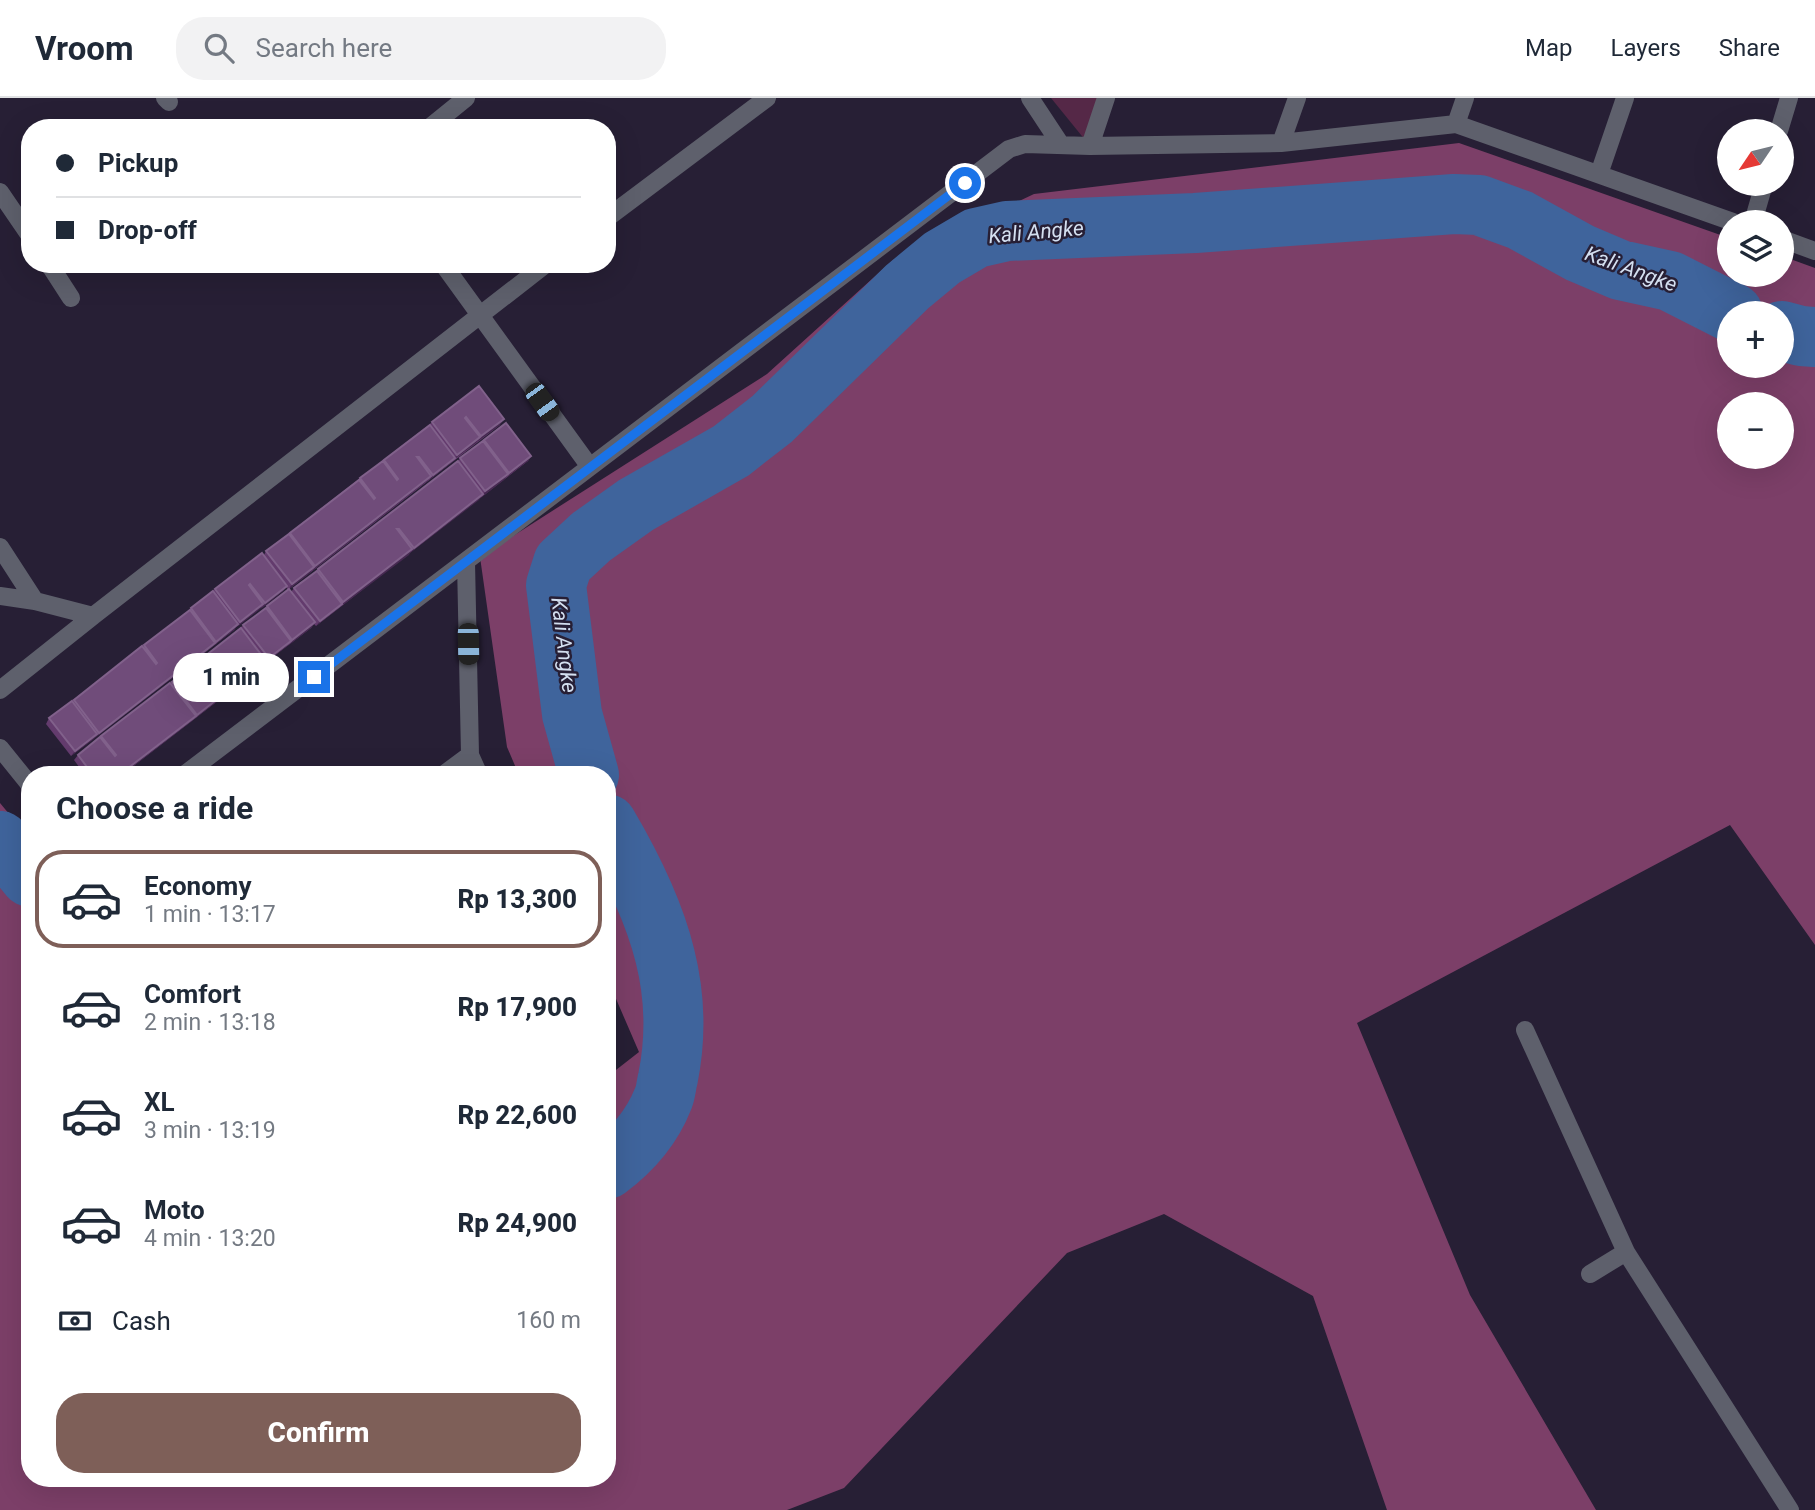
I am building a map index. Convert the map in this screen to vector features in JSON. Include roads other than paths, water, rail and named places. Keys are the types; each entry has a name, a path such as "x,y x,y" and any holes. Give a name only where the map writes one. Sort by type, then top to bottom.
{"street":[{"path":"440,119 466,98"},
{"path":"616,211 767,98"},
{"path":"1030,98 1061,145"},
{"path":"1090,146 1106,98"},
{"path":"1282,144 1297,98"},
{"path":"1456,124 1465,98"},
{"path":"1599,174 1625,98"},
{"path":"1783,119 1789,98"},
{"path":"196,766 1009,149 1026,144 1282,144 1456,124 1717,216"},
{"path":"0,192 21,223"},
{"path":"1794,243 1815,251"},
{"path":"55,273 71,298"},
{"path":"449,273 590,467"},
{"path":"0,690 534,273"},
{"path":"0,547 35,601"},
{"path":"466,562 470,755 475,766"},
{"path":"0,596 35,601 93,616"},
{"path":"0,748 21,774"},
{"path":"455,766 470,755"},
{"path":"1525,1030 1626,1252 1790,1510"},
{"path":"1590,1274 1626,1252"}],"waterway":[{"name":"Kali Angke","path":"586,766 572,714 556,585 563,563 591,537 636,505 731,451 772,419 907,287 942,258 976,238 1007,231 1195,223 1454,204 1479,205 1520,220 1580,253 1620,270 1670,281 1717,305"},
{"name":"Kali Angke","path":"1794,334 1815,337"},
{"name":"Kali Angke","path":"616,840 633,871 655,922 671,986 673,1017 671,1063 663,1099 640,1138 616,1161"},
{"name":"Kali Angke","path":"0,841 21,866"}]}
